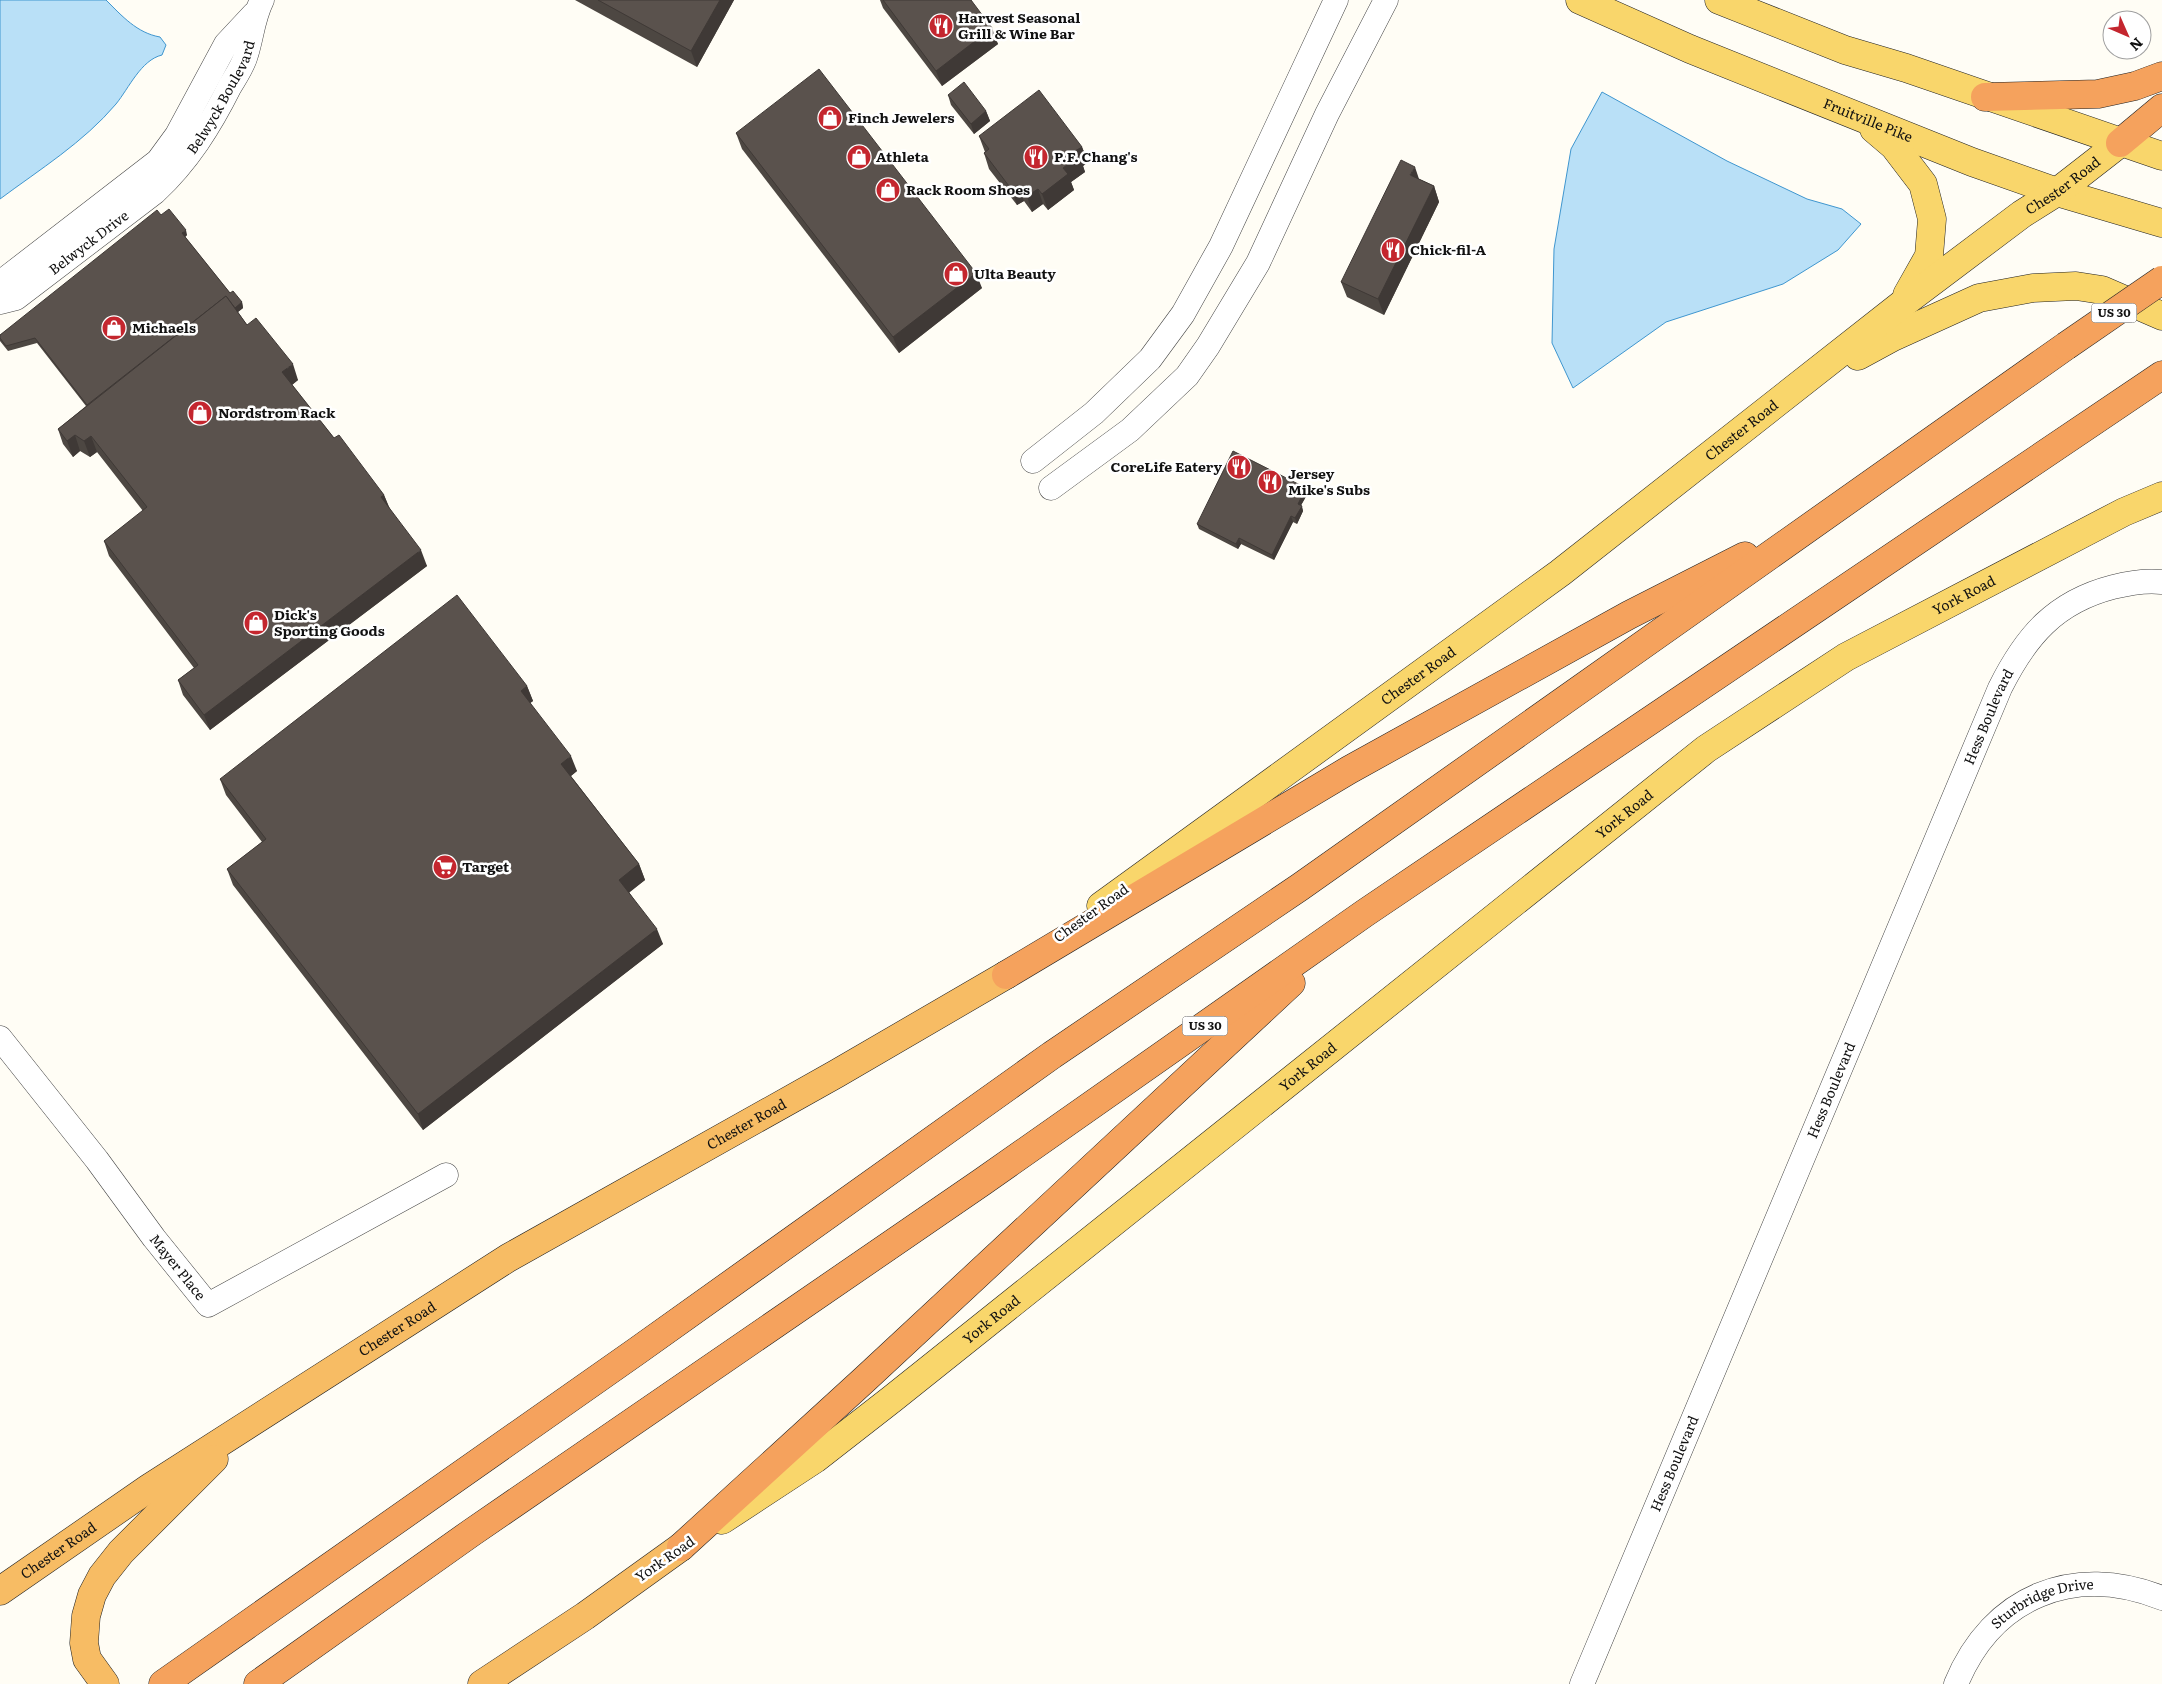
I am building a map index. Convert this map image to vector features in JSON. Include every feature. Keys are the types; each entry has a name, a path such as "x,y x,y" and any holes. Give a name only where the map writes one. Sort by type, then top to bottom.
{"highway":[{"path":"1985,97 2098,94 2135,86 2162,76"},
{"path":"2120,143 2162,108"},
{"name":"US 30","path":"163,1684 645,1345 1052,1055 1300,887 2162,280"},
{"name":"US 30","path":"258,1684 471,1533 982,1182 1365,913 2160,376"},
{"path":"1006,975 1349,770 1629,615 1838,509"},
{"path":"681,1547 864,1380 1365,913"},
{"name":"Chester Road","path":"0,1591 149,1488 508,1258 836,1074 1006,975"},
{"path":"105,1684 87,1659 84,1643 86,1616 92,1595 102,1576 121,1552 253,1420"},
{"name":"York Road","path":"482,1684 585,1616 681,1547"}],"main road":[{"name":"Fruitville Pike","path":"1580,0 1690,49 1972,162 2058,192 2162,223"},
{"path":"1719,0 1845,50 1906,68 1985,97 2162,156"},
{"path":"1857,116 1894,146 1922,184 1932,219 1929,256 1901,305"},
{"name":"Chester Road","path":"1006,975 1560,573 1901,305 2022,214 2058,192 2120,143"},
{"path":"1777,402 1892,337 1979,298 2033,288 2076,286 2102,290 2162,316"},
{"name":"York Road","path":"681,1547 823,1453 1473,937 1706,749 1846,657 2124,512 2162,496"}],"street":[{"path":"1033,461 1094,412 1150,359 1183,314 1221,246 1336,0"},
{"path":"1051,488 1130,430 1187,376 1208,346 1258,263 1327,114 1386,0"},
{"name":"Belwyck Boulevard","path":"165,168 194,149 212,121 246,56 259,6"},
{"name":"Belwyck Drive","path":"0,283 165,168"},
{"name":"Belwyck Drive","path":"0,302 16,298 155,192 165,168"},
{"name":"Hess Boulevard","path":"1582,1684 2000,688 2014,660 2026,642 2046,621 2069,604 2092,592 2130,582 2162,582"},
{"name":"Mayer Place","path":"0,1038 97,1160 154,1238 208,1306 446,1175"},
{"name":"Sturbridge Drive","path":"1956,1684 1963,1668 1984,1635 2011,1610 2040,1594 2065,1586 2102,1585 2138,1591 2162,1598"}],"water":[{"path":"0,0 106,0 130,23 144,32 160,37 166,45 162,55 142,68 116,104 90,131 61,155 0,199"},
{"path":"1602,92 1727,161 1807,199 1842,209 1861,224 1838,250 1783,284 1666,322 1573,388 1552,343 1554,249 1571,149"}],"building":[{"path":"598,0 720,0 691,51"},
{"name":"Harvest Seasonal Grill & Wine Bar","path":"883,0 971,0 992,28 936,71"},
{"path":"819,69 976,273 893,337 736,133"},
{"path":"964,82 986,111 971,124 948,95"},
{"name":"P.F. Chang's","path":"1039,90 1082,147 1075,151 1079,156 1063,168 1068,174 1042,194 1038,189 1027,196 1018,185 1012,190 984,153 989,149 979,136"},
{"name":"Chick-fil-A","path":"1401,160 1415,167 1410,175 1434,186 1378,299 1341,282"},
{"name":"Michaels","path":"169,209 186,230 182,233 230,293 233,291 242,302 235,308 226,296 87,405 35,338 6,346 0,335 157,210 161,215"},
{"name":"Dick's Sporting Goods","path":"226,296 247,325 256,318 293,364 282,372 334,438 339,435 384,495 381,497 421,550 204,715 178,680 198,665 104,541 147,507 91,436 84,441 75,435 67,441 58,429"},
{"path":"1233,451 1306,488 1298,504 1302,506 1295,518 1291,516 1272,555 1239,538 1236,544 1197,524"},
{"name":"Target","path":"457,595 527,686 521,691 571,756 561,764 639,864 619,880 657,929 418,1114 227,869 266,839 220,779"}],"place":[{"name":"Harvest Seasonal Grill & Wine Bar","path":"941,26"},
{"name":"Finch Jewelers","path":"830,118"},
{"name":"Athleta","path":"859,157"},
{"name":"P.F. Chang's","path":"1036,157"},
{"name":"Rack Room Shoes","path":"888,190"},
{"name":"Chick-fil-A","path":"1393,250"},
{"name":"Ulta Beauty","path":"956,274"},
{"name":"Michaels","path":"114,328"},
{"name":"Nordstrom Rack","path":"200,413"},
{"name":"CoreLife Eatery","path":"1239,467"},
{"name":"Jersey Mike's Subs","path":"1270,482"},
{"name":"Dick's Sporting Goods","path":"256,623"},
{"name":"Target","path":"445,867"}]}
